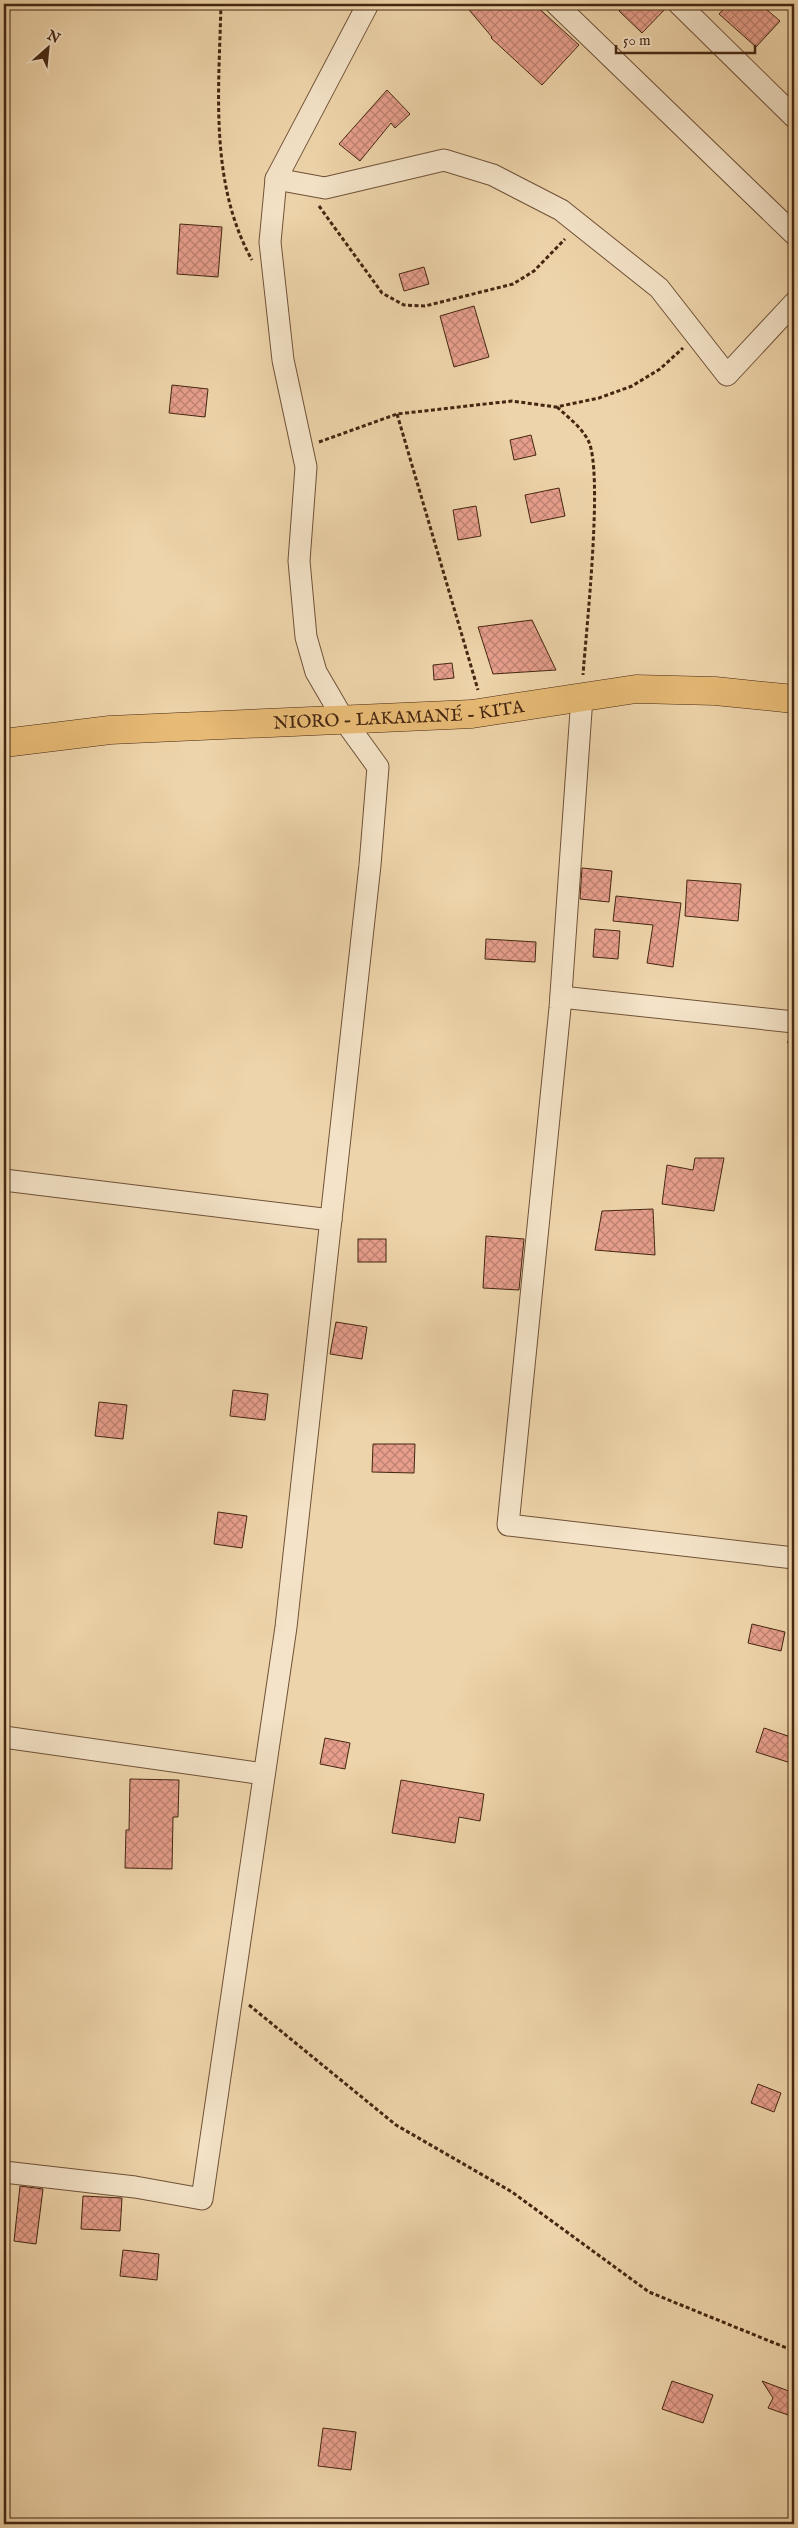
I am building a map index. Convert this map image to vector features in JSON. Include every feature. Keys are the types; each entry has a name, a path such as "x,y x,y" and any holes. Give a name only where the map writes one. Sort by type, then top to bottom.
{"main road":[{"name":"NIORO - LAKAMANÉ - KITA","path":"4,743 110,730 485,712 636,690 716,691 794,699"}],"street":[{"path":"4,2172 135,2187 202,2199 286,1627 369,874 378,767 344,720 316,672 306,637 299,561 306,468 283,360 270,242 276,178 368,4"},
{"path":"679,4 794,117"},
{"path":"559,5 794,234"},
{"path":"276,178 325,188 444,160 493,175 560,210 659,288 727,375 794,303"},
{"path":"582,698 561,997 508,1525 794,1558"},
{"path":"561,997 794,1022"},
{"path":"4,1180 331,1220"},
{"path":"4,1738 264,1774"}],"path":[{"path":"221,4 218,138 238,235 255,267"},
{"path":"302,184 382,293 404,305 425,306 514,284 534,271 552,250 580,226"},
{"path":"302,448 397,414 512,400 556,407 599,398 632,386 660,369 696,336"},
{"path":"556,407 572,420 589,441 595,475 582,698"},
{"path":"397,414 485,712"},
{"path":"233,1992 396,2125 512,2192 649,2292 794,2351"}],"building":[{"path":"464,4 534,4 579,45 542,85 491,38"},
{"path":"626,4 667,4 667,7 642,33 619,11"},
{"path":"728,4 760,4 780,21 756,47 719,14"},
{"path":"387,90 410,114 395,128 391,123 360,161 339,144"},
{"path":"180,224 222,227 218,277 177,274"},
{"path":"424,267 429,284 404,291 399,274"},
{"path":"474,306 489,357 454,367 440,316"},
{"path":"172,385 208,389 205,417 169,413"},
{"path":"531,435 536,455 514,460 510,440"},
{"path":"559,488 565,516 531,523 525,495"},
{"path":"476,506 481,536 458,540 453,510"},
{"path":"532,620 556,670 493,674 478,627"},
{"path":"452,663 454,678 434,680 433,665"},
{"path":"582,868 612,871 609,902 580,899"},
{"path":"687,880 741,884 738,921 685,916"},
{"path":"616,896 681,903 673,967 647,963 653,925 613,921"},
{"path":"595,929 620,931 618,959 593,957"},
{"path":"486,939 536,942 535,962 485,959"},
{"path":"695,1158 724,1158 714,1211 662,1204 667,1165 693,1170"},
{"path":"653,1209 655,1255 595,1250 602,1211"},
{"path":"486,1236 524,1239 519,1290 483,1288"},
{"path":"358,1239 386,1239 386,1262 358,1262"},
{"path":"336,1322 367,1327 362,1359 330,1354"},
{"path":"233,1390 268,1394 265,1420 230,1416"},
{"path":"99,1402 127,1405 123,1439 95,1436"},
{"path":"373,1444 415,1444 414,1473 372,1472"},
{"path":"218,1512 247,1516 242,1548 214,1544"},
{"path":"752,1624 785,1632 781,1651 748,1643"},
{"path":"764,1728 794,1738 794,1764 756,1752"},
{"path":"325,1738 350,1743 345,1769 320,1764"},
{"path":"130,1779 179,1780 178,1817 173,1817 172,1869 125,1868 126,1830 129,1830"},
{"path":"401,1780 484,1794 480,1821 459,1817 455,1843 392,1833"},
{"path":"758,2084 781,2093 774,2112 751,2103"},
{"path":"20,2186 43,2189 36,2244 14,2241"},
{"path":"83,2196 122,2198 120,2231 81,2229"},
{"path":"123,2250 159,2254 157,2280 120,2276"},
{"path":"672,2381 713,2395 703,2423 662,2409"},
{"path":"762,2381 794,2393 794,2417 768,2408 773,2398"},
{"path":"323,2428 356,2432 351,2470 318,2466"}]}
